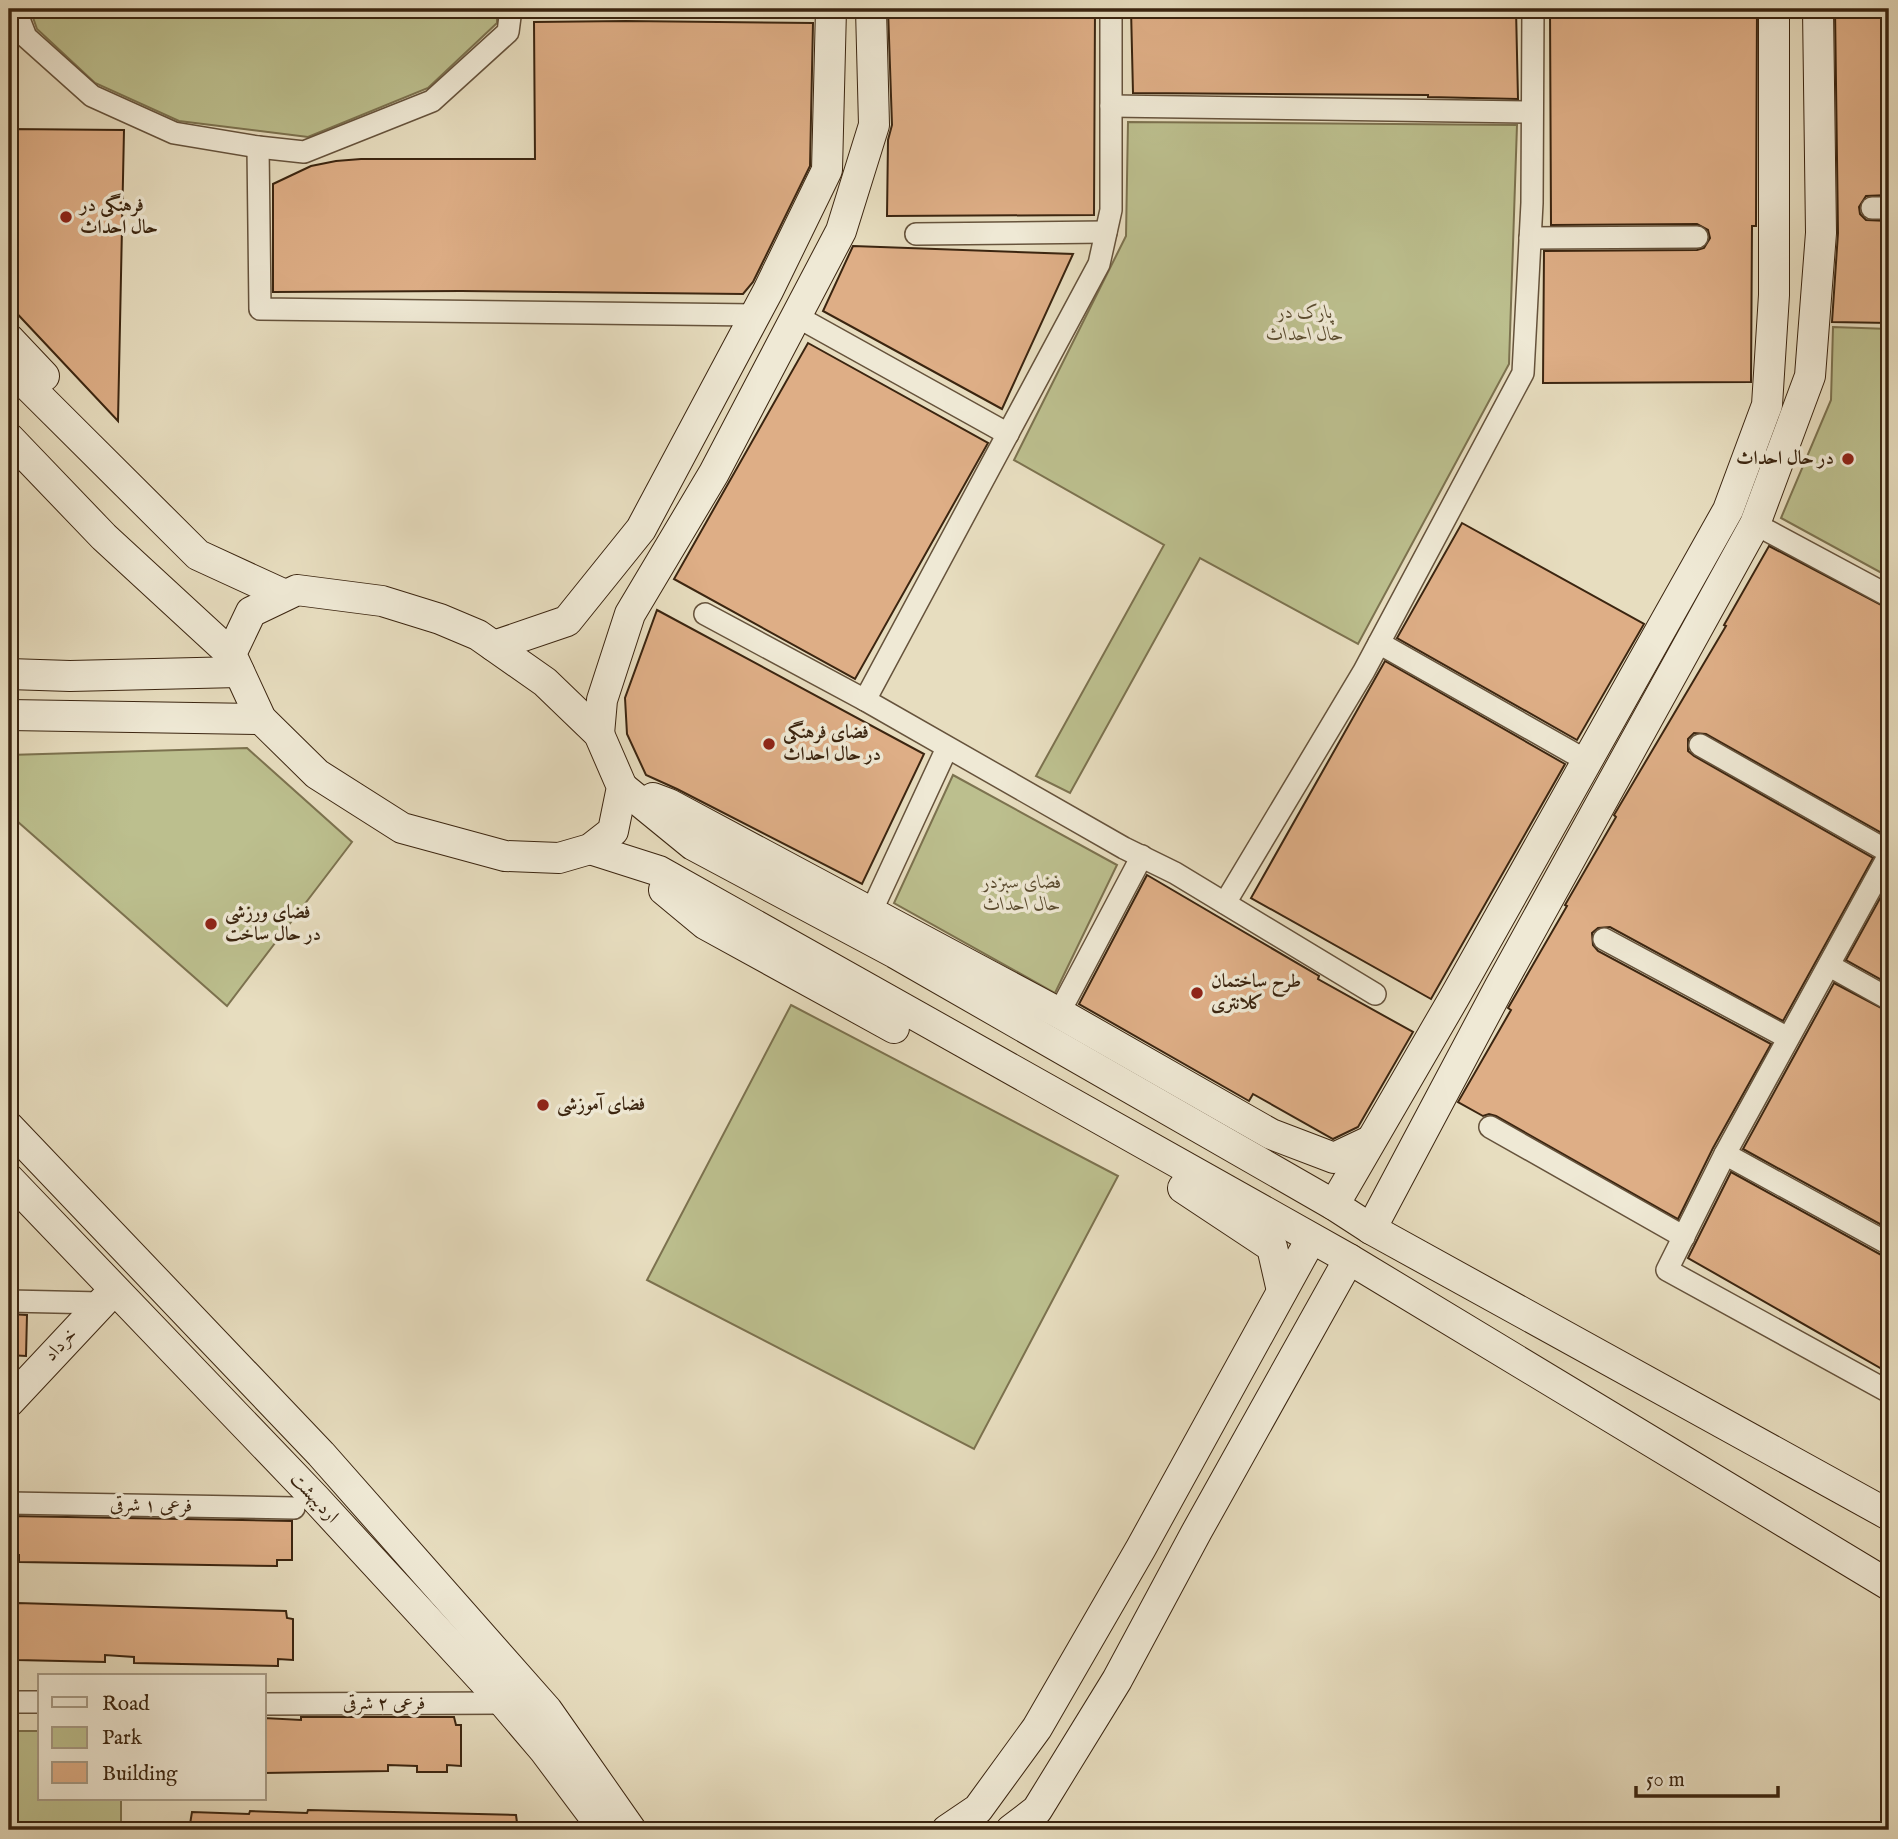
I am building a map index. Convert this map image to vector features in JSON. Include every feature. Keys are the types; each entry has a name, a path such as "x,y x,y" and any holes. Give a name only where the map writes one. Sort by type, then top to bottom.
{"street":[{"path":"15,9 26,37 92,96 174,133 304,152 432,101 508,33 511,9"},
{"path":"494,646 567,621 642,529 755,315 827,170 831,9"},
{"path":"599,734 602,700 630,614 714,473 841,231 874,125 871,9"},
{"path":"865,700 1099,264 1111,210 1111,9"},
{"path":"1225,903 1379,643 1523,373 1530,238 1533,9"},
{"path":"1334,1205 1728,510 1767,405 1774,295 1774,9"},
{"path":"1371,1229 1499,988 1755,524 1810,376 1821,233 1818,9"},
{"path":"1111,106 1532,112"},
{"path":"258,147 260,309 755,315"},
{"path":"916,234 1106,232"},
{"path":"1530,238 1697,237"},
{"path":"796,316 1008,434"},
{"path":"9,339 46,378 81,439"},
{"path":"9,367 198,555 285,596"},
{"path":"10,440 104,537 235,663 261,719 317,774 402,828 505,856 559,858 590,849 613,831 622,787"},
{"path":"1755,524 1889,597"},
{"path":"235,663 251,612 297,590 382,601 440,619 478,635 545,682 599,734 622,787 693,845 895,953 1334,1205 1371,1229 1889,1515"},
{"path":"705,614 1175,873 1375,994"},
{"path":"1379,643 1587,761"},
{"path":"9,674 70,676 235,663"},
{"path":"9,715 261,719"},
{"path":"1700,745 1889,853 1726,1154 1667,1270 1889,1392"},
{"path":"871,912 947,748"},
{"path":"622,787 668,804 871,912 1059,1013 1271,1134 1334,1158 1370,1142"},
{"path":"590,849 659,871 1349,1259 1889,1585"},
{"path":"1059,1013 1142,856"},
{"path":"626,859 705,924 1190,1192 1272,1247 1282,1292"},
{"path":"1604,939 1788,1038"},
{"path":"1829,966 1889,999"},
{"path":"1198,1093 1206,1132"},
{"path":"9,1127 321,1454 547,1710 631,1830"},
{"path":"1490,1127 1684,1237"},
{"path":"1726,1154 1889,1244"},
{"name":"اردیبهشت","path":"9,1179 107,1296 315,1498 504,1703 544,1750 604,1830"},
{"path":"947,1830 978,1809 1037,1728 1142,1548 1311,1239"},
{"path":"1011,1830 1037,1810 1117,1680 1349,1259"},
{"path":"9,1301 107,1296"},
{"name":"خرداد","path":"9,1402 107,1296"},
{"name":"فرعی ۱ شرقی","path":"9,1503 294,1508"},
{"path":"9,1702 38,1702"},
{"name":"فرعی ۲ شرقی","path":"266,1704 504,1703"}],"green space":[{"path":"30,9 497,9 497,23 428,88 308,137 179,121 95,83 37,29"},
{"name":"پارک در حال احداث","path":"1128,122 1517,125 1509,364 1358,644 1200,558 1070,793 1036,776 1164,545 1014,460 1126,236"},
{"name":"در حال احداث","path":"1833,327 1889,329 1889,577 1781,518 1831,400"},
{"name":"فضای ورزشی در حال ساخت","path":"247,748 352,842 227,1006 9,814 9,755"},
{"name":"فضای سبزدر حال احداث","path":"953,775 1117,865 1055,993 894,903"},
{"path":"791,1005 1118,1176 974,1449 647,1280"},
{"path":"9,1731 38,1731 38,1800 121,1800 121,1830 9,1830"}],"building":[{"path":"888,9 1095,9 1094,215 887,216 888,140 892,125"},
{"path":"1131,9 1516,9 1518,99 1428,95 1133,93"},
{"path":"1550,9 1757,9 1756,226 1752,226 1751,382 1543,383 1544,251 1697,250 1704,248 1710,238 1708,230 1697,224 1551,225"},
{"path":"1835,9 1889,9 1889,195 1866,196 1859,207 1860,214 1866,220 1889,221 1889,323 1832,322 1838,233"},
{"path":"534,22 813,23 810,166 753,282 743,294 273,292 273,184 311,166 336,161 535,159"},
{"name":"فرهنگی در حال احداث","path":"9,129 124,130 118,421 9,305"},
{"path":"853,246 1073,254 1002,409 823,311"},
{"path":"808,343 988,443 855,679 674,579"},
{"path":"1462,523 1644,624 1577,740 1397,638"},
{"path":"1769,546 1889,609 1889,837 1706,734 1694,733 1688,739 1688,751 1694,756 1873,858 1783,1021 1610,927 1598,928 1592,933 1593,945 1598,951 1771,1044 1713,1148 1678,1219 1496,1116 1483,1116 1458,1102 1616,817 1614,815 1726,626 1724,625"},
{"name":"فضای فرهنگی در حال احداث","path":"657,610 924,754 862,884 646,775 627,734 625,698"},
{"path":"1385,661 1565,764 1431,999 1251,898"},
{"name":"طرح ساختمان کلانتری","path":"1147,875 1319,976 1318,979 1413,1032 1358,1127 1333,1139 1253,1094 1249,1101 1079,1004"},
{"path":"1889,882 1889,984 1846,960"},
{"path":"1834,983 1889,1012 1889,1229 1743,1149"},
{"path":"1731,1172 1889,1257 1889,1373 1688,1258"},
{"path":"9,1314 27,1315 26,1356 9,1355"},
{"path":"9,1516 292,1521 292,1560 277,1560 277,1566 19,1562 19,1555 9,1555"},
{"path":"17,1603 286,1611 287,1618 293,1619 293,1660 278,1659 278,1666 134,1663 134,1657 105,1655 105,1662 17,1660 17,1654 9,1653 9,1612 16,1612"},
{"path":"301,1717 454,1717 456,1725 461,1725 461,1766 447,1765 447,1772 417,1772 417,1766 388,1765 388,1771 266,1773 266,1718 301,1720"},
{"path":"308,1810 516,1815 518,1830 189,1830 192,1812 307,1813"}],"place":[{"name":"فرهنگی در حال احداث","path":"66,217"},
{"name":"در حال احداث","path":"1848,459"},
{"name":"فضای فرهنگی در حال احداث","path":"769,744"},
{"name":"فضای ورزشی در حال ساخت","path":"211,924"},
{"name":"طرح ساختمان کلانتری","path":"1197,993"},
{"name":"فضای آموزشی","path":"543,1105"}]}
